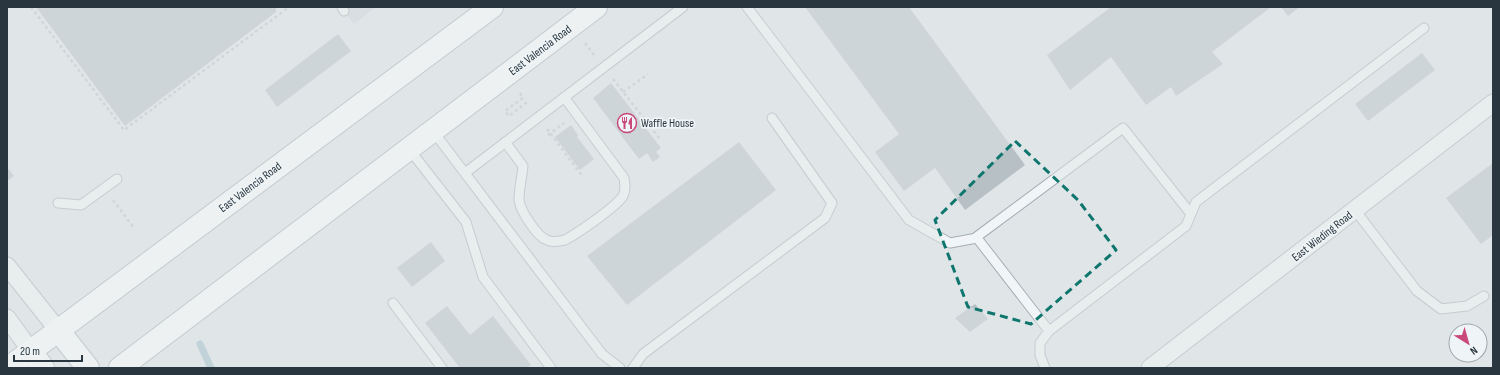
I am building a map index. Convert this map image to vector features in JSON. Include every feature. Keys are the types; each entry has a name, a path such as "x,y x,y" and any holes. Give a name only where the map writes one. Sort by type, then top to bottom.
{"main road":[{"name":"East Valencia Road","path":"8,368 37,359 58,330 492,7"},
{"name":"East Valencia Road","path":"126,366 596,7"},
{"path":"58,330 88,368"}],"street":[{"name":"East Wieding Road","path":"1150,368 1493,103"},
{"path":"7,266 58,330"},
{"path":"7,318 37,359"}],"lane":[{"path":"465,173 683,7"},
{"path":"747,7 909,220 950,243 975,238 1123,128 1191,214"},
{"path":"1045,368 1040,355 1040,343 1049,331 1186,226 1196,202 1424,28"},
{"path":"505,142 523,166 519,200 522,211 540,236 546,240 556,242 565,240 609,208 623,196 626,186 624,178 564,97"},
{"path":"633,368 643,354 825,218 832,203 772,118"},
{"path":"432,131 602,354 620,368"},
{"path":"409,149 466,222 484,277 551,368"},
{"path":"58,203 81,205 116,179"},
{"path":"1355,210 1417,291 1441,309 1467,306 1484,296"},
{"path":"975,238 977,238 1049,331"},
{"path":"393,303 442,368"}],"path":[{"path":"31,7 124,130 289,7"},
{"path":"582,40 660,139"},
{"path":"623,92 648,74"},
{"path":"112,198 134,228"}],"highlighted area":[{"path":"1015,141 1078,200 1116,250 1031,324 968,307 935,220"}],"shaded area":[{"path":"341,7 376,7 354,24"}],"building":[{"path":"36,7 276,7 276,12 125,126"},
{"path":"805,7 909,7 1025,165 965,210 935,168 904,191 875,152 899,134"},
{"path":"1111,7 1271,7 1212,52 1223,64 1176,96 1171,87 1146,105 1111,57 1070,90 1047,55"},
{"path":"1281,7 1300,7 1288,16"},
{"path":"338,34 351,51 277,107 265,90"},
{"path":"1422,53 1435,70 1368,121 1355,104"},
{"name":"Waffle House","path":"611,83 661,148 656,152 660,157 653,162 647,153 639,159 593,98"},
{"path":"571,125 578,135 577,137 594,159 580,170 555,137"},
{"path":"739,142 776,190 627,305 587,256"},
{"path":"1493,163 1493,235 1481,244 1446,198"},
{"path":"7,167 14,176 7,181"},
{"path":"431,242 445,261 412,287 397,268"},
{"path":"975,304 988,319 970,332 955,318"},
{"path":"447,306 470,335 493,316 531,365 527,368 460,368 425,323"}],"waterway":[{"path":"200,344 211,368"}],"place":[{"name":"Waffle House","path":"627,123"}]}
